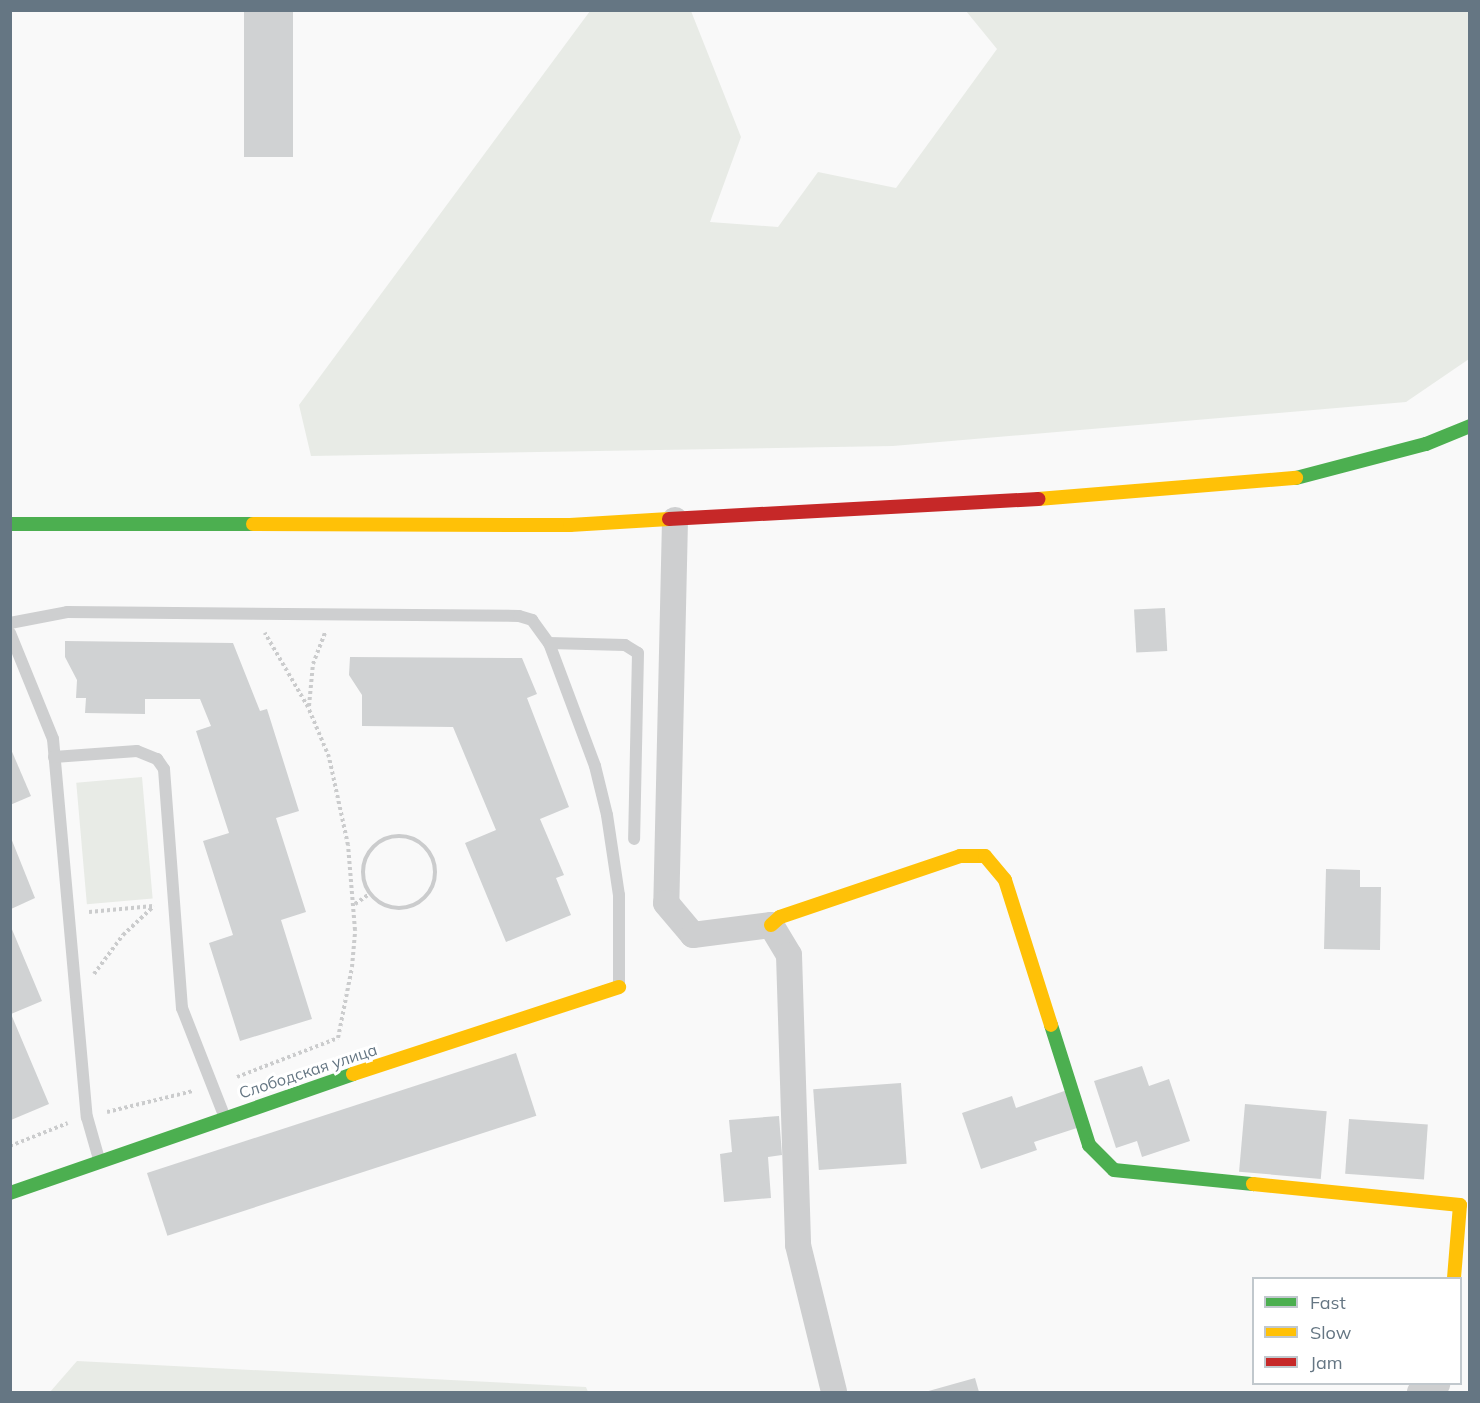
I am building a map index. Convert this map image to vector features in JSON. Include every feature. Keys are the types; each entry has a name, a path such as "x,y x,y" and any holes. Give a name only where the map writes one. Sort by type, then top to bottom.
{"street":[{"path":"10,524 570,525 1124,494 1304,477 1426,444 1470,426"},
{"path":"675,520 666,903 693,935 771,925 780,917 960,856 985,856 1005,880 1089,1145 1114,1170 1460,1204 1454,1277"},
{"path":"771,925 789,955 798,1245 834,1392"},
{"name":"Слободская улица","path":"10,1193 99,1159 224,1116 619,987"}],"lane":[{"path":"10,623 67,612 519,616 532,620 549,643 595,766 607,815 619,895 619,987"},
{"path":"10,633 53,739 87,1117 99,1159"},
{"path":"549,643 625,645 638,653 634,838"},
{"path":"54,757 137,751 158,759 166,782 182,1008 224,1116"}],"path":[{"path":"10,1146 87,1117 212,1087 338,1038 352,967 354,905 340,795 308,707 253,614"},
{"path":"308,707 313,664 331,615"},
{"path":"403,836 425,847 433,858 434,882 419,902 395,908 371,893 363,874 364,862 379,842 403,836"},
{"path":"354,905 371,893"},
{"path":"68,914 175,904"},
{"path":"76,1003 123,935 154,906"}],"shaded area":[{"path":"590,11 691,11 741,137 710,222 778,227 818,172 896,188 997,49 966,11 1469,11 1469,359 1406,402 893,446 311,456 299,405"},
{"path":"142,777 153,899 87,904 76,783"},
{"path":"77,1361 586,1387 588,1392 50,1392"}],"building":[{"path":"244,10 293,10 293,157 244,157"},
{"path":"1165,608 1167,651 1136,653 1134,610"},
{"path":"65,641 233,643 260,711 267,709 299,811 276,818 306,912 281,920 312,1019 240,1041 209,943 233,935 203,841 229,833 196,731 211,726 200,699 145,699 145,714 85,713 86,698 76,698 77,680 65,657"},
{"path":"350,657 522,658 537,694 527,698 569,807 540,819 564,875 556,878 571,915 506,942 465,843 496,830 453,727 362,726 362,695 349,675"},
{"path":"10,747 31,796 10,805"},
{"path":"11,838 35,898 11,909"},
{"path":"1326,869 1360,870 1360,887 1381,887 1380,950 1324,949"},
{"path":"11,927 42,1001 11,1014"},
{"path":"11,1014 49,1104 11,1120"},
{"path":"516,1053 536,1116 167,1236 147,1173"},
{"path":"1142,1066 1149,1086 1169,1079 1190,1141 1142,1157 1137,1141 1116,1148 1094,1081"},
{"path":"901,1083 907,1164 819,1170 813,1089"},
{"path":"1070,1089 1083,1126 1034,1142 1037,1150 981,1169 962,1113 1012,1096 1016,1108"},
{"path":"1245,1104 1327,1111 1321,1179 1239,1172"},
{"path":"779,1116 782,1155 768,1157 771,1198 724,1202 720,1154 732,1152 729,1120"},
{"path":"1349,1119 1428,1125 1424,1179 1345,1174"},
{"path":"975,1378 979,1392 925,1392"}],"traffic: fast":[{"path":"1296,478 1426,444 1470,426"},
{"path":"10,524 253,524"},
{"path":"1051,1025 1089,1145 1114,1170 1253,1184"},
{"path":"10,1193 353,1074"}],"traffic: slow":[{"path":"1038,499 1296,478"},
{"path":"253,524 570,525 669,519"},
{"path":"771,925 780,917 960,856 985,856 1005,880 1051,1025"},
{"path":"353,1074 619,987"},
{"path":"1253,1184 1460,1205 1454,1277"}],"traffic: jam":[{"path":"669,519 1038,499"}]}
